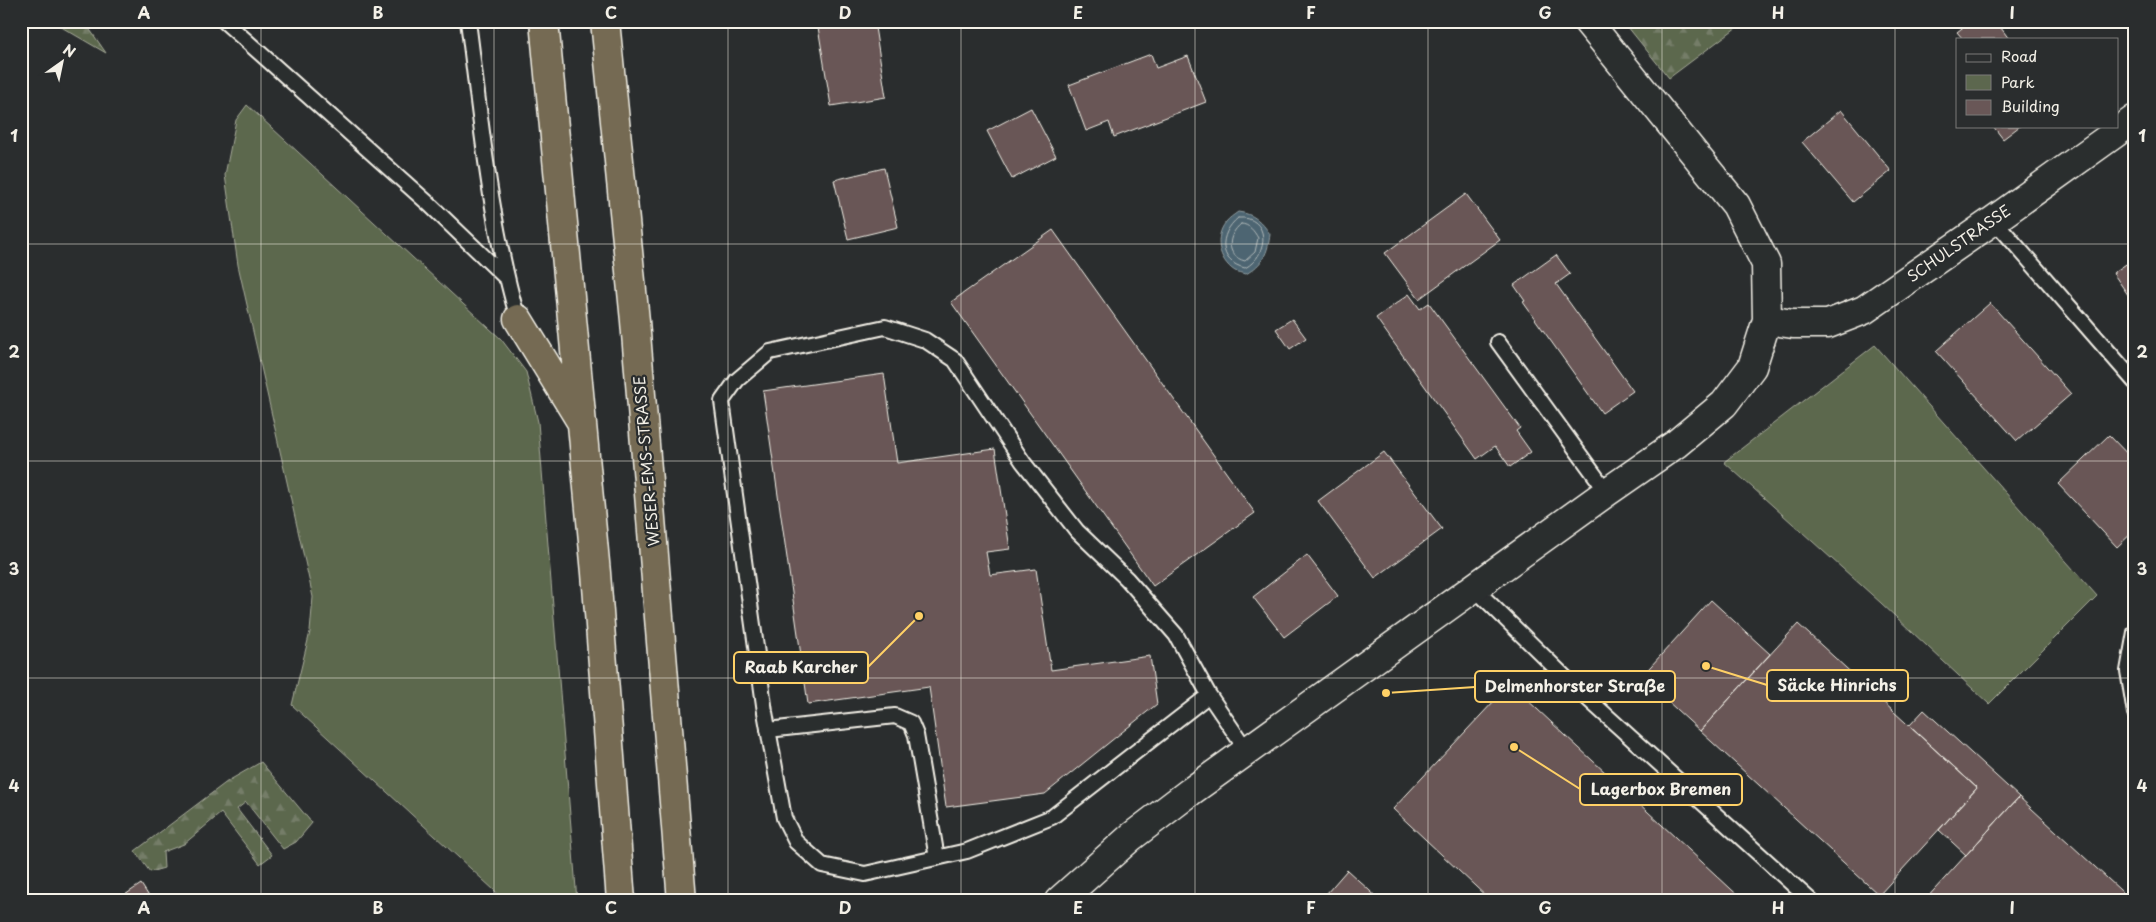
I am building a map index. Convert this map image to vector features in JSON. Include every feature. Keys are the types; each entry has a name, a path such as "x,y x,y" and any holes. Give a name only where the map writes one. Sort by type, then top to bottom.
{"highway":[{"path":"544,21 596,573 621,901"},
{"name":"WESER-EMS-STRASSE","path":"605,21 636,321 682,901"},
{"path":"518,319 582,424"}],"street":[{"path":"1058,901 1131,837 1247,751 1676,444 1724,404 1752,367 1767,320 1766,264 1736,205 1587,21"},
{"name":"SCHULSTRASSE","path":"1767,320 1793,324 1828,324 1864,310 2135,119"}],"lane":[{"path":"224,21 429,204 506,277"},
{"path":"468,21 478,108 506,277 518,319"},
{"path":"1994,220 2135,382"},
{"path":"1209,694 1052,817 968,851 865,874 822,865 796,842 784,818 768,730 722,400 736,380 770,352 885,327 925,340 955,360 1023,462 1077,531 1126,579 1176,635 1209,694 1247,751"},
{"path":"1498,342 1607,492"},
{"path":"1474,588 1576,688 1810,901"},
{"path":"2135,632 2128,671 2135,713"},
{"path":"768,730 895,716 912,723 916,735 937,858"}],"green space":[{"path":"51,21 84,21 106,53"},
{"path":"1623,21 1745,21 1669,78"},
{"path":"247,105 501,339 526,372 538,422 577,901 506,901 292,705 310,632 313,597 238,265 225,175 236,120"},
{"path":"1875,345 2097,596 1989,704 1881,603 1724,462"},
{"path":"261,762 312,823 296,842 283,849 246,802 237,809 272,855 260,864 221,813 184,844 163,852 164,868 150,872 135,851 228,781"}],"water":[{"path":"1238,212 1248,214 1257,219 1270,234 1268,247 1261,262 1246,274 1235,271 1229,266 1222,255 1219,241 1222,228"}],"building":[{"path":"817,21 874,21 886,97 831,106"},
{"path":"1971,21 1996,21 2008,38 1962,38 1957,32"},
{"path":"1151,54 1156,68 1188,56 1206,102 1114,137 1109,122 1086,131 1069,85"},
{"path":"1031,108 1056,156 1012,179 987,131"},
{"path":"1841,110 1891,171 1853,202 1802,142"},
{"path":"1995,128 2017,128 2003,139"},
{"path":"884,168 898,227 848,239 834,180"},
{"path":"1466,194 1500,240 1419,299 1385,253"},
{"path":"1053,230 1255,513 1153,586 951,302"},
{"path":"1556,255 1570,274 1556,284 1633,391 1602,413 1523,302 1525,301 1514,285"},
{"path":"2135,258 2135,305 2113,273"},
{"path":"1409,294 1420,309 1429,303 1520,428 1516,431 1531,452 1510,467 1495,446 1477,459 1376,318"},
{"path":"1990,303 2071,394 2017,441 1936,351"},
{"path":"1292,319 1306,338 1290,349 1276,329"},
{"path":"884,374 897,463 995,449 1010,549 986,552 990,575 1036,569 1051,670 1150,656 1157,704 1045,794 946,807 929,687 808,704 763,391"},
{"path":"2109,435 2135,462 2135,530 2117,547 2058,484"},
{"path":"1384,452 1442,529 1375,578 1318,501"},
{"path":"1307,555 1338,596 1284,637 1253,597"},
{"path":"1711,600 1770,654 1700,731 1641,677"},
{"path":"1798,624 1977,788 1879,895 1700,731"},
{"path":"1510,684 1744,901 1491,901 1393,809"},
{"path":"1924,710 2019,797 1966,855 1939,830 1977,788 1909,726"},
{"path":"2019,797 2132,901 1924,901"},
{"path":"1347,870 1381,901 1320,901"},
{"path":"141,884 152,901 116,901"}],"place":[{"name":"Raab Karcher","path":"919,616"},
{"name":"Säcke Hinrichs","path":"1706,666"},
{"name":"Delmenhorster Straße","path":"1386,693"},
{"name":"Lagerbox Bremen","path":"1514,747"}]}
